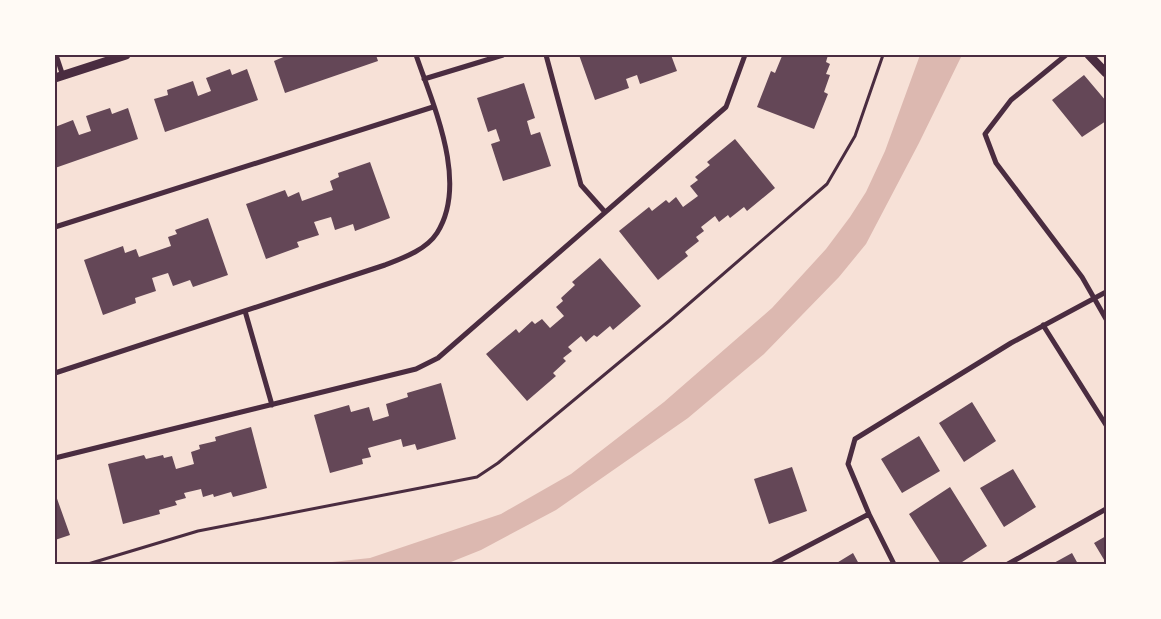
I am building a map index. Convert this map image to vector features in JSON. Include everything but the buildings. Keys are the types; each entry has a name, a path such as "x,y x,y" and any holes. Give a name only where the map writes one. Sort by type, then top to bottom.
{"street":[{"path":"56,55 59,77 126,55"},
{"path":"55,373 385,266 416,251 436,234 448,205 450,170 433,107 416,55"},
{"path":"424,79 503,55"},
{"path":"546,55 581,185 605,212"},
{"path":"55,458 416,369 438,358 726,107 745,55"},
{"path":"1066,55 1011,100 985,134 996,163 1082,278 1093,300 1106,319"},
{"path":"1089,55 1106,73"},
{"path":"55,227 433,107"},
{"path":"894,564 869,514 848,464 855,439 891,415 1043,326 1106,292"},
{"path":"246,311 272,405"},
{"path":"1043,326 1106,425"},
{"path":"1008,564 1106,509"},
{"path":"773,564 869,514"}],"path":[{"path":"88,564 198,530 477,477 498,463 669,322 826,184 856,136 883,55"}],"shaded area":[{"path":"920,55 962,55 919,143 866,244 839,277 764,354 688,418 556,510 481,550 451,562 442,564 313,564 370,558 501,514 571,474 664,402 772,308 826,249 850,217 866,192 885,151"}]}
